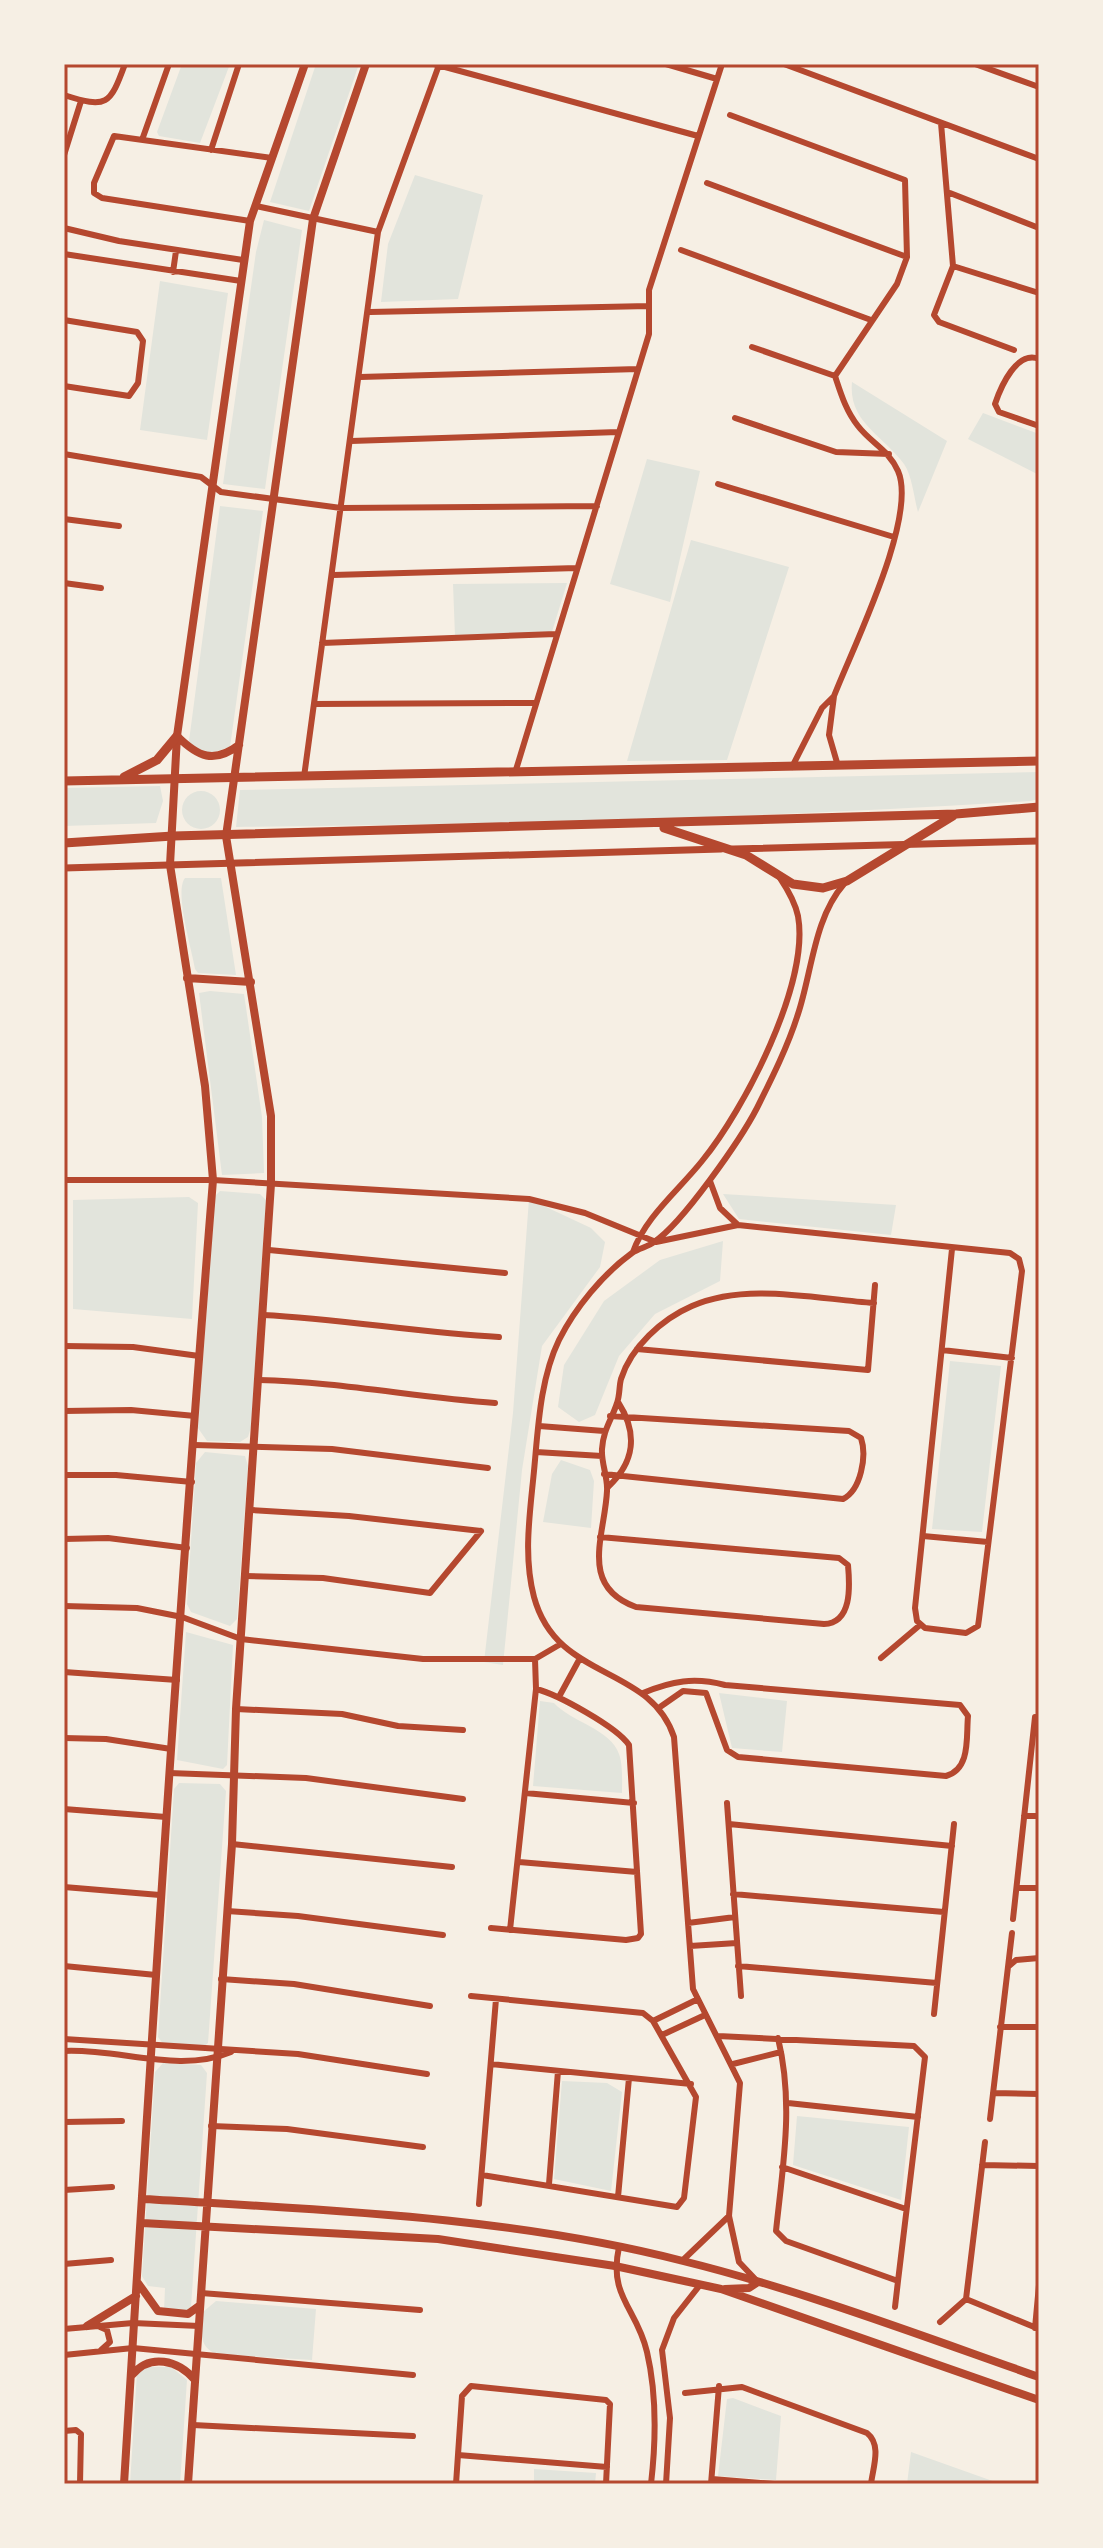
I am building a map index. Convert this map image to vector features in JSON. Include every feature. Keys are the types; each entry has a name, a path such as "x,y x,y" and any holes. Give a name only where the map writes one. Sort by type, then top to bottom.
{"main road":[{"path":"124,2484 153,2058 160,1895 213,1180 206,1100 170,865 177,736 250,221 305,64"},
{"path":"188,2484 232,1844 236,1709 271,1184 271,1116 226,836 313,219 366,64"},
{"path":"177,736 191,751 204,757 225,755 239,745"},
{"path":"119,779 157,760 177,736"},
{"path":"64,781 1039,761"},
{"path":"64,843 173,836 656,825 956,814 1039,807"},
{"path":"656,825 729,849 807,888 823,888 847,881 956,814"},
{"path":"187,978 251,982"},
{"path":"144,2199 460,2221 619,2247 683,2260 758,2282 1039,2377"},
{"path":"142,2223 438,2239 615,2266 721,2289 1039,2400"},
{"path":"721,2289 749,2288 758,2282"},
{"path":"138,2283 158,2311 188,2314 200,2304"},
{"path":"87,2326 136,2296"},
{"path":"130,2377 144,2364 164,2361 182,2367 195,2381"}],"street":[{"path":"64,95 81,101 105,103 115,93 125,64"},
{"path":"142,140 169,64"},
{"path":"211,150 239,64"},
{"path":"472,74 477,64"},
{"path":"666,64 717,79"},
{"path":"515,773 649,334 649,290 722,64"},
{"path":"784,64 1039,159"},
{"path":"975,64 1039,87"},
{"path":"304,777 370,312 378,232 437,65 698,136"},
{"path":"64,155 81,101"},
{"path":"730,115 896,174 905,180 907,190 907,257 897,284 835,376 842,399 859,428 889,454 902,481 904,497 894,537 834,696 829,735 838,766"},
{"path":"941,123 950,193 953,266 933,310 939,322 1014,350"},
{"path":"250,221 102,198 94,193 94,183 111,138 118,136 272,158"},
{"path":"707,183 907,257"},
{"path":"950,193 1039,228"},
{"path":"256,206 378,232"},
{"path":"64,228 176,251 243,260"},
{"path":"681,250 871,320"},
{"path":"173,272 176,251"},
{"path":"64,254 241,281"},
{"path":"953,266 1039,293"},
{"path":"370,312 649,306"},
{"path":"64,320 137,332 143,341 136,389 123,396 64,386"},
{"path":"752,347 835,376"},
{"path":"1036,357 1020,360 996,400 999,412 1039,426"},
{"path":"360,377 638,369"},
{"path":"735,418 836,452 889,454"},
{"path":"351,441 618,432"},
{"path":"64,454 201,477 221,492 341,508 597,506"},
{"path":"718,484 894,537"},
{"path":"64,519 119,526"},
{"path":"333,575 577,568"},
{"path":"64,583 101,588"},
{"path":"322,643 556,634"},
{"path":"792,767 822,708 834,696"},
{"path":"314,704 535,703"},
{"path":"812,731 829,735"},
{"path":"64,868 1039,841"},
{"path":"633,1252 639,1235 704,1160 734,1116 783,1015 799,927 794,903 778,875"},
{"path":"656,1242 710,1181 755,1112 797,1018 820,933 837,892 847,881"},
{"path":"783,1015 797,1018"},
{"path":"64,1180 213,1180 529,1199 585,1213 656,1242"},
{"path":"710,1181 720,1208 738,1225"},
{"path":"758,2282 739,2262 729,2216 742,2098 733,2064 696,2000 677,1753 669,1723 660,1707 643,1693 579,1660 559,1645 535,1602 529,1574 539,1426 558,1342 583,1301 633,1252 656,1242 738,1225 1010,1253 1019,1259 1022,1271 978,1626 966,1633 920,1625"},
{"path":"920,1625 915,1608 952,1249"},
{"path":"269,1250 354,1255 453,1270 505,1273"},
{"path":"637,1349 866,1370 870,1368 875,1285"},
{"path":"600,1537 839,1558 848,1565 846,1609 832,1624 636,1607 616,1598 604,1582 598,1564 600,1537 608,1487 602,1456 604,1431 618,1402 621,1380 637,1349 673,1316 691,1306 727,1296 753,1294 874,1303"},
{"path":"263,1315 343,1319 438,1333 499,1337"},
{"path":"64,1346 133,1347 199,1356"},
{"path":"942,1350 1012,1358"},
{"path":"259,1380 334,1382 432,1398 495,1403"},
{"path":"608,1487 619,1477 631,1454 631,1428 618,1402"},
{"path":"64,1411 131,1410 195,1416"},
{"path":"604,1474 843,1499 850,1496 857,1484 864,1449 861,1438 849,1431 610,1416"},
{"path":"539,1426 604,1431"},
{"path":"194,1445 332,1449 488,1468"},
{"path":"536,1452 602,1456"},
{"path":"64,1475 116,1475 192,1482"},
{"path":"245,1576 333,1579 430,1593 481,1531 349,1516 251,1510"},
{"path":"923,1536 988,1542"},
{"path":"64,1539 108,1538 187,1548"},
{"path":"64,1606 126,1607 182,1617 241,1639 423,1659 535,1659 559,1645"},
{"path":"881,1658 920,1625"},
{"path":"510,1930 536,1689 535,1659"},
{"path":"560,1695 579,1660"},
{"path":"64,1672 177,1680"},
{"path":"643,1693 669,1682 697,1680 960,1705 968,1716 963,1764 946,1776 734,1756 727,1750 706,1693 683,1691 660,1707"},
{"path":"491,1928 626,1940 638,1938 641,1927 631,1752 623,1737 578,1710 560,1695 536,1689"},
{"path":"236,1709 342,1714 398,1726 463,1730"},
{"path":"1013,1919 1035,1745 1035,1717"},
{"path":"64,1738 106,1739 171,1749"},
{"path":"169,1773 306,1778 463,1799"},
{"path":"525,1793 634,1803"},
{"path":"727,1803 741,1996"},
{"path":"64,1809 166,1817"},
{"path":"1024,1816 1039,1816"},
{"path":"729,1824 952,1846"},
{"path":"934,2014 954,1824"},
{"path":"232,1844 452,1867"},
{"path":"519,1862 637,1872"},
{"path":"64,1887 160,1895"},
{"path":"1017,1888 1039,1888"},
{"path":"733,1894 944,1912"},
{"path":"227,1911 298,1916 443,1935"},
{"path":"688,1923 735,1917"},
{"path":"990,2119 1012,1933"},
{"path":"690,1946 737,1943"},
{"path":"1009,1966 1016,1960 1039,1958"},
{"path":"64,1966 156,1975"},
{"path":"738,1966 937,1983"},
{"path":"221,1979 294,1984 430,2006"},
{"path":"471,1996 643,2013 662,2035 696,2097 682,2203 669,2208 549,2184 482,2175"},
{"path":"479,2204 496,1999"},
{"path":"653,2021 696,2000"},
{"path":"662,2035 705,2015"},
{"path":"1000,2027 1039,2027"},
{"path":"718,2036 914,2046 925,2057 895,2307"},
{"path":"778,2038 788,2103 776,2231 781,2237 898,2281"},
{"path":"64,2039 216,2054"},
{"path":"64,2051 153,2058 234,2051 298,2054 427,2074"},
{"path":"733,2064 781,2052"},
{"path":"491,2064 691,2084"},
{"path":"549,2184 558,2071"},
{"path":"618,2197 629,2078"},
{"path":"993,2093 1039,2094"},
{"path":"788,2103 918,2117"},
{"path":"64,2122 122,2121"},
{"path":"211,2126 287,2129 423,2147"},
{"path":"940,2322 966,2299 985,2142"},
{"path":"982,2165 1039,2166"},
{"path":"782,2167 906,2209"},
{"path":"64,2190 112,2187"},
{"path":"683,2260 729,2216"},
{"path":"619,2247 615,2266 617,2286 647,2352 655,2419 651,2484"},
{"path":"64,2264 111,2260"},
{"path":"666,2484 670,2418 662,2350 674,2318 700,2285"},
{"path":"966,2299 1037,2329 1039,2285"},
{"path":"201,2293 420,2310"},
{"path":"64,2329 133,2323 199,2326"},
{"path":"87,2326 102,2327 109,2336 107,2347 90,2353"},
{"path":"64,2355 133,2348 413,2375"},
{"path":"647,2352 662,2350"},
{"path":"456,2484 462,2396 471,2386 601,2397 610,2404 606,2484"},
{"path":"685,2393 719,2386 742,2387 867,2433 875,2440 876,2448 871,2484"},
{"path":"719,2386 712,2482 774,2484"},
{"path":"193,2425 413,2436"},
{"path":"64,2431 76,2430 81,2434 80,2484"},
{"path":"458,2455 607,2467"}],"shaded area":[{"path":"182,64 230,64 200,143 159,136 157,132"},
{"path":"316,64 359,64 309,211 270,202"},
{"path":"415,175 483,195 458,299 381,302 388,244"},
{"path":"264,220 302,230 265,489 223,484 256,252"},
{"path":"160,281 228,293 207,440 140,430"},
{"path":"852,382 947,441 918,512 907,469 861,418 852,396"},
{"path":"983,413 1039,434 1039,475 968,439"},
{"path":"647,459 700,471 670,602 610,584"},
{"path":"220,506 263,511 230,747 208,754 191,746 189,741"},
{"path":"691,540 789,567 727,760 627,761"},
{"path":"567,583 551,635 455,636 453,584"},
{"path":"1039,772 1039,799 1030,801 633,819 236,827 240,790"},
{"path":"160,786 163,801 156,823 64,826 64,788"},
{"path":"201,791 214,797 220,810 214,823 201,829 188,823 182,810 188,797"},
{"path":"185,878 221,878 236,975 198,973 195,969 183,908 182,885"},
{"path":"199,993 244,994 262,1117 264,1173 222,1175"},
{"path":"220,1191 260,1194 266,1200 251,1427 248,1437 240,1442 207,1441 198,1428 215,1196"},
{"path":"723,1194 896,1205 891,1235 739,1219"},
{"path":"189,1197 198,1203 192,1319 73,1309 73,1200"},
{"path":"529,1199 591,1228 605,1242 600,1267 542,1346 522,1470 503,1665 484,1662 513,1413"},
{"path":"723,1241 720,1281 655,1314 619,1356 595,1415 579,1422 558,1407 564,1365 604,1301 660,1260"},
{"path":"950,1361 1001,1366 982,1532 932,1529"},
{"path":"205,1452 245,1456 248,1466 237,1619 230,1626 191,1612 187,1604 196,1463"},
{"path":"561,1460 590,1470 594,1481 591,1528 543,1522 552,1474"},
{"path":"186,1632 233,1645 227,1765 223,1769 177,1760"},
{"path":"719,1693 787,1701 782,1752 732,1748"},
{"path":"540,1701 554,1703 615,1745 621,1763 622,1793 533,1786"},
{"path":"179,1783 220,1784 226,1791 208,2043 202,2048 164,2045 158,2037 174,1789"},
{"path":"163,2063 201,2065 207,2073 191,2307 187,2312 164,2311 165,2288 148,2286 142,2276 155,2072"},
{"path":"562,2081 607,2083 622,2092 611,2191 554,2179"},
{"path":"797,2116 909,2127 901,2200 793,2165"},
{"path":"216,2301 316,2309 312,2360 216,2354 206,2346 202,2337 203,2312"},
{"path":"144,2367 171,2367 187,2380 180,2484 130,2484 137,2372"},
{"path":"733,2398 781,2416 776,2480 718,2476 727,2399"},
{"path":"911,2452 1001,2484 907,2484"},
{"path":"534,2469 596,2473 595,2484 534,2484"}]}
